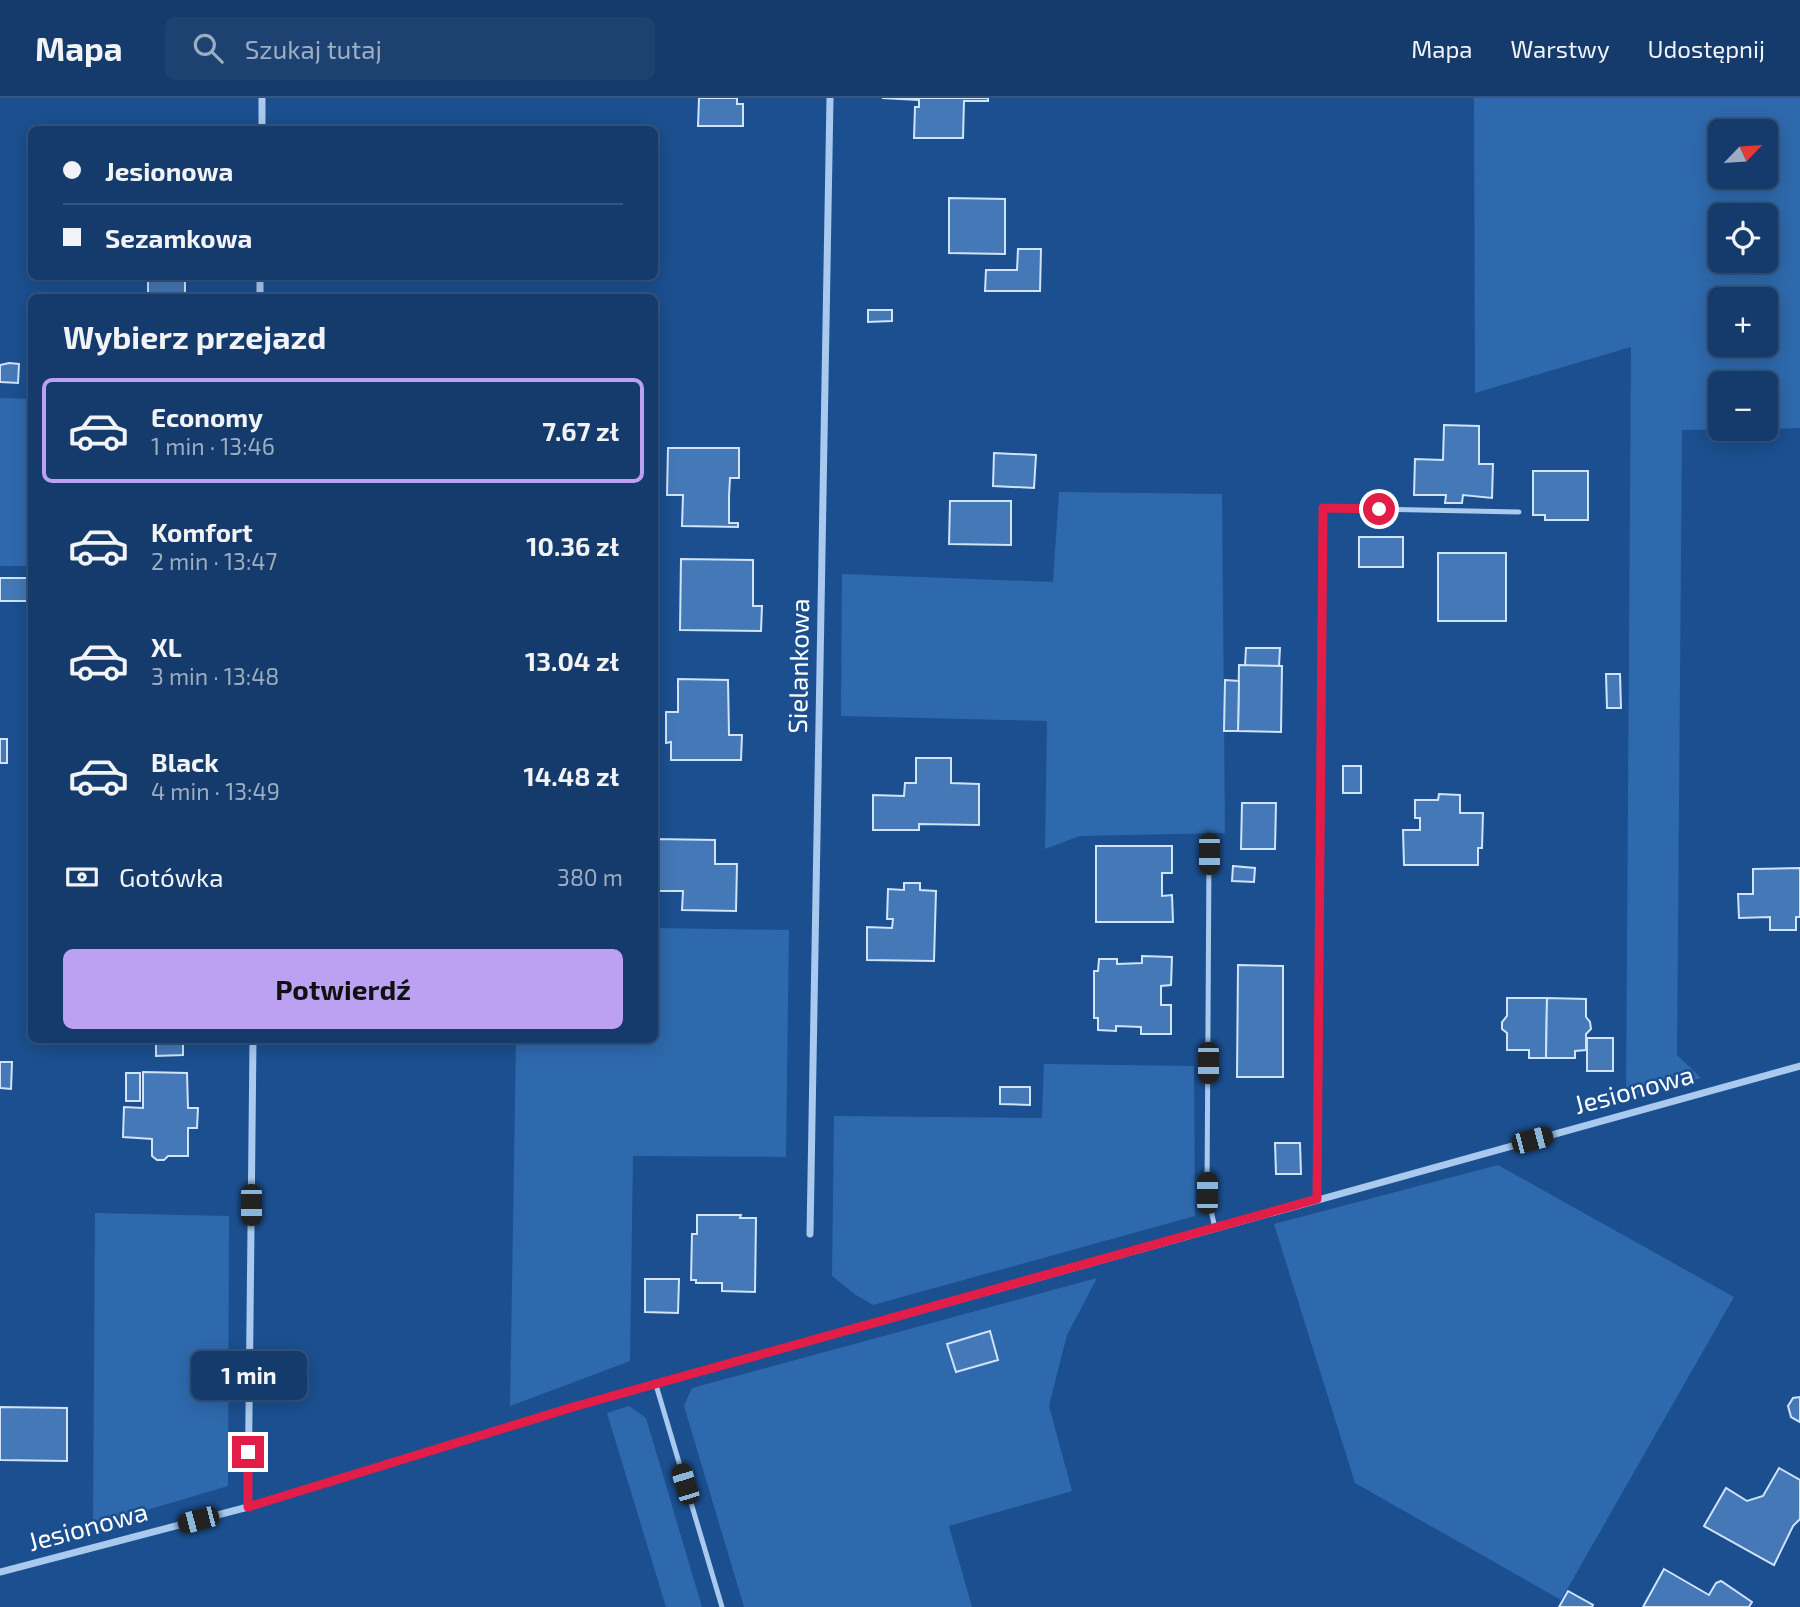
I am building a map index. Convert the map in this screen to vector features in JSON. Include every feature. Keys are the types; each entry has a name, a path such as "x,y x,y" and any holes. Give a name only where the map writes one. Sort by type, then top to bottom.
{"street":[{"path":"262,98 262,126"},
{"name":"Sielankowa","path":"810,1234 830,98"},
{"path":"248,1507 253,1043"},
{"name":"Jesionowa","path":"0,1572 248,1507 573,1407 1800,1066"}],"lane":[{"path":"1317,1199 1323,508 1519,512"},
{"path":"1209,854 1207,1193 1215,1228"},
{"path":"656,1385 722,1607"}],"shaded area":[{"path":"1474,98 1800,98 1800,428 1778,429 1778,371 1708,371 1708,430 1682,430 1677,1055 1701,1078 1626,1098 1631,347 1475,393"},
{"path":"0,398 28,399 28,566 0,566"},
{"path":"1059,492 1222,494 1225,833 1080,836 1045,849 1047,721 841,716 842,574 1053,582"},
{"path":"658,928 789,930 786,1157 633,1156 630,1361 510,1406 516,1043 658,1043"},
{"path":"1044,1064 1194,1066 1195,1216 873,1305 832,1276 834,1116 1042,1118"},
{"path":"1498,1165 1734,1297 1561,1600 1355,1483 1274,1224"},
{"path":"95,1213 229,1216 228,1486 93,1526"},
{"path":"1097,1278 1067,1335 1049,1406 1072,1491 949,1526 972,1607 744,1607 684,1406 692,1388"},
{"path":"629,1406 646,1418 702,1607 666,1607 607,1413"}],"building":[{"path":"699,98 737,98 737,104 743,104 743,126 698,126"},
{"path":"882,98 988,98 988,101 964,101 963,138 914,138 915,107 919,107 919,100"},
{"path":"949,198 1005,199 1005,254 949,253"},
{"path":"1018,249 1041,249 1040,291 985,291 986,270 1017,270"},
{"path":"148,280 185,280 185,294 148,294"},
{"path":"868,310 892,310 892,321 868,322"},
{"path":"19,364 18,383 0,382 0,365"},
{"path":"1444,425 1479,426 1479,464 1493,464 1492,498 1463,495 1462,503 1445,503 1446,495 1414,495 1415,459 1443,460"},
{"path":"668,448 739,448 739,478 730,478 729,496 729,523 738,523 738,527 682,526 683,495 667,495"},
{"path":"994,453 1036,455 1034,488 993,486"},
{"path":"1533,471 1588,471 1588,520 1545,520 1545,515 1533,515"},
{"path":"950,501 1011,501 1011,545 949,544"},
{"path":"1359,537 1403,537 1403,567 1359,567"},
{"path":"1438,553 1506,553 1506,621 1438,621"},
{"path":"681,559 753,560 753,606 762,606 761,631 680,630"},
{"path":"0,578 28,578 28,601 0,601"},
{"path":"1246,648 1280,648 1279,666 1245,666"},
{"path":"1239,665 1282,666 1281,732 1238,731"},
{"path":"1606,674 1620,674 1621,708 1607,708"},
{"path":"678,679 728,680 729,735 742,735 741,760 671,760 671,742 666,743 666,712 678,712"},
{"path":"1225,680 1239,681 1238,731 1224,731"},
{"path":"0,739 7,739 7,763 0,763"},
{"path":"916,758 951,758 951,783 979,784 979,825 919,824 919,830 873,830 873,795 904,796 905,783 916,783"},
{"path":"1343,766 1361,766 1361,793 1343,793"},
{"path":"1439,794 1460,795 1460,813 1483,813 1482,848 1478,848 1478,865 1404,865 1403,830 1420,830 1420,818 1415,818 1415,800 1438,800"},
{"path":"1242,803 1276,803 1275,849 1241,849"},
{"path":"658,839 715,840 715,864 737,864 736,911 682,910 683,891 658,891"},
{"path":"1096,846 1172,846 1172,873 1162,873 1162,896 1172,895 1173,922 1096,922"},
{"path":"1233,866 1255,868 1254,882 1232,881"},
{"path":"1800,868 1800,917 1796,917 1796,930 1770,930 1770,917 1739,918 1738,894 1753,894 1753,869"},
{"path":"904,883 920,883 920,890 936,891 934,961 867,960 867,927 892,928 893,919 887,919 888,889 904,890"},
{"path":"1142,956 1172,957 1171,985 1161,986 1161,1005 1171,1005 1171,1034 1141,1034 1141,1027 1116,1026 1116,1031 1098,1030 1098,1018 1094,1018 1094,971 1098,971 1099,959 1117,959 1117,964 1142,963"},
{"path":"1238,965 1283,966 1283,1077 1237,1077"},
{"path":"1507,998 1547,998 1546,1058 1529,1058 1529,1050 1507,1050 1507,1033 1502,1029 1502,1022 1507,1016"},
{"path":"1547,998 1586,999 1586,1017 1591,1029 1586,1034 1586,1050 1575,1051 1575,1058 1546,1058"},
{"path":"1587,1038 1613,1038 1613,1071 1587,1071"},
{"path":"156,1043 183,1043 183,1055 156,1056"},
{"path":"0,1062 12,1062 11,1089 0,1088"},
{"path":"143,1072 187,1073 188,1108 198,1108 197,1128 188,1128 188,1156 168,1156 164,1160 157,1160 152,1156 152,1139 123,1137 124,1107 143,1108"},
{"path":"126,1073 140,1073 140,1101 126,1101"},
{"path":"1000,1087 1030,1087 1030,1105 1000,1104"},
{"path":"1275,1143 1300,1143 1301,1174 1276,1174"},
{"path":"697,1215 741,1215 740,1218 756,1218 755,1292 722,1291 722,1283 696,1283 696,1280 691,1280 692,1234 697,1234"},
{"path":"645,1279 679,1279 678,1313 645,1312"},
{"path":"990,1331 998,1360 956,1372 947,1344"},
{"path":"1800,1397 1800,1422 1791,1417 1788,1406 1793,1398"},
{"path":"0,1407 67,1408 67,1461 0,1460"},
{"path":"1779,1468 1800,1480 1800,1519 1793,1526 1774,1565 1704,1526 1726,1488 1747,1501 1763,1496"},
{"path":"1664,1569 1709,1595 1716,1583 1721,1581 1752,1602 1749,1607 1643,1607"},
{"path":"1568,1591 1593,1605 1592,1607 1559,1607"}],"route":[{"path":"248,1452 248,1507 573,1407 1317,1199 1323,508 1379,509"}]}
